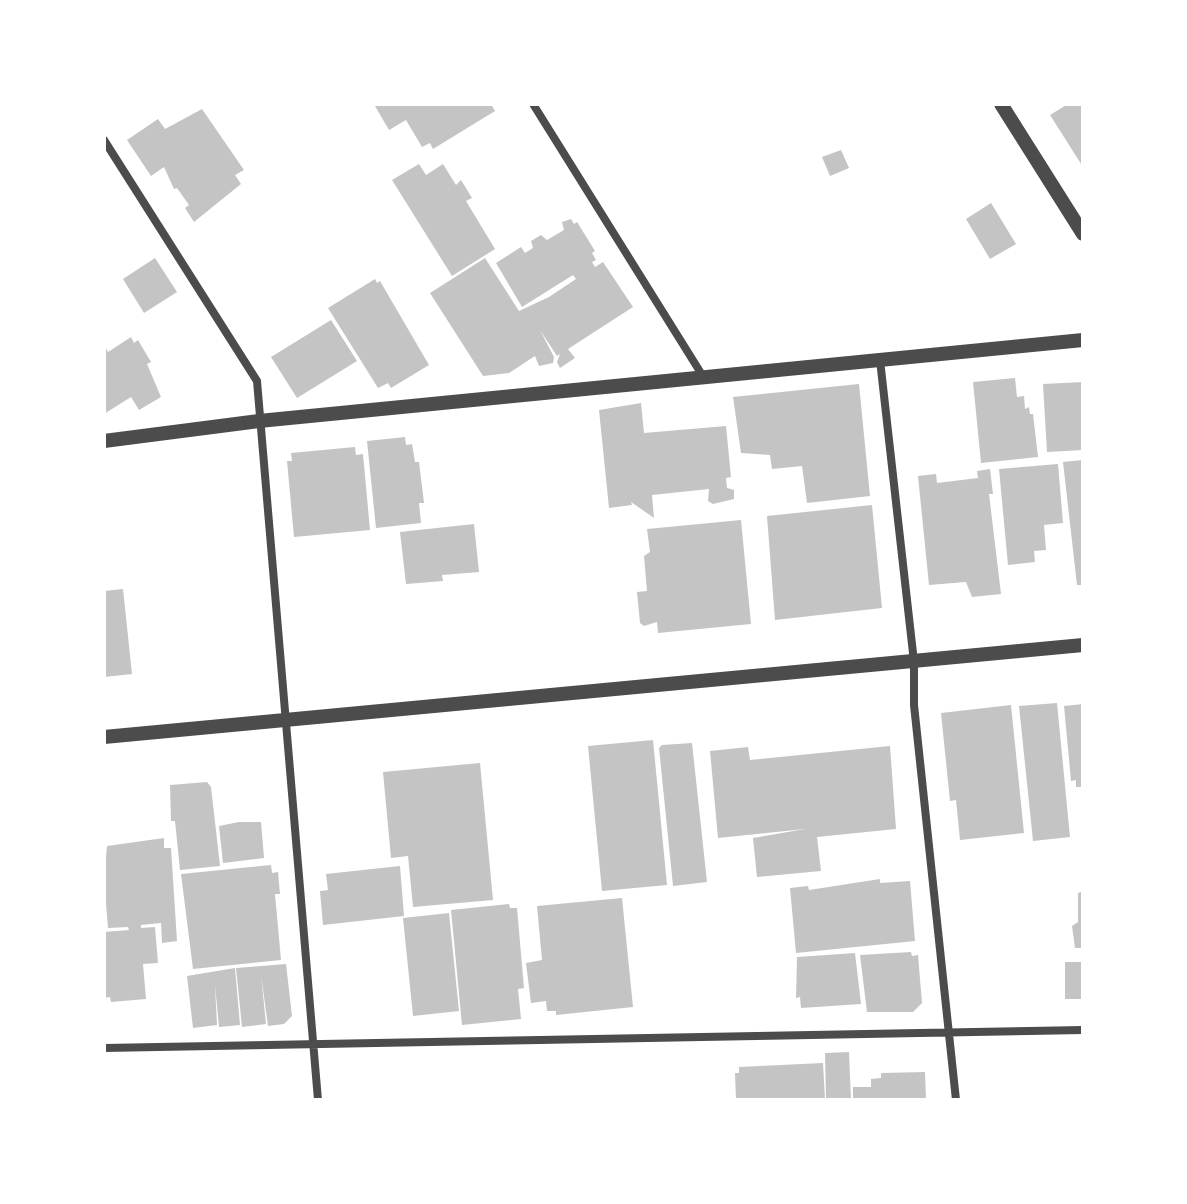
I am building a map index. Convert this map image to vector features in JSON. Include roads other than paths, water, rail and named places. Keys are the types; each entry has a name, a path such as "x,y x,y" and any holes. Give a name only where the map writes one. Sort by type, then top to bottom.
{"street":[{"path":"533,104 704,378"},
{"path":"1001,104 1083,234"},
{"path":"104,140 257,381 318,1100"},
{"path":"104,441 259,421 1083,340"},
{"path":"880,360 914,662 914,705 956,1100"},
{"path":"104,737 1083,645"},
{"path":"104,1048 949,1035 1083,1030"}]}
